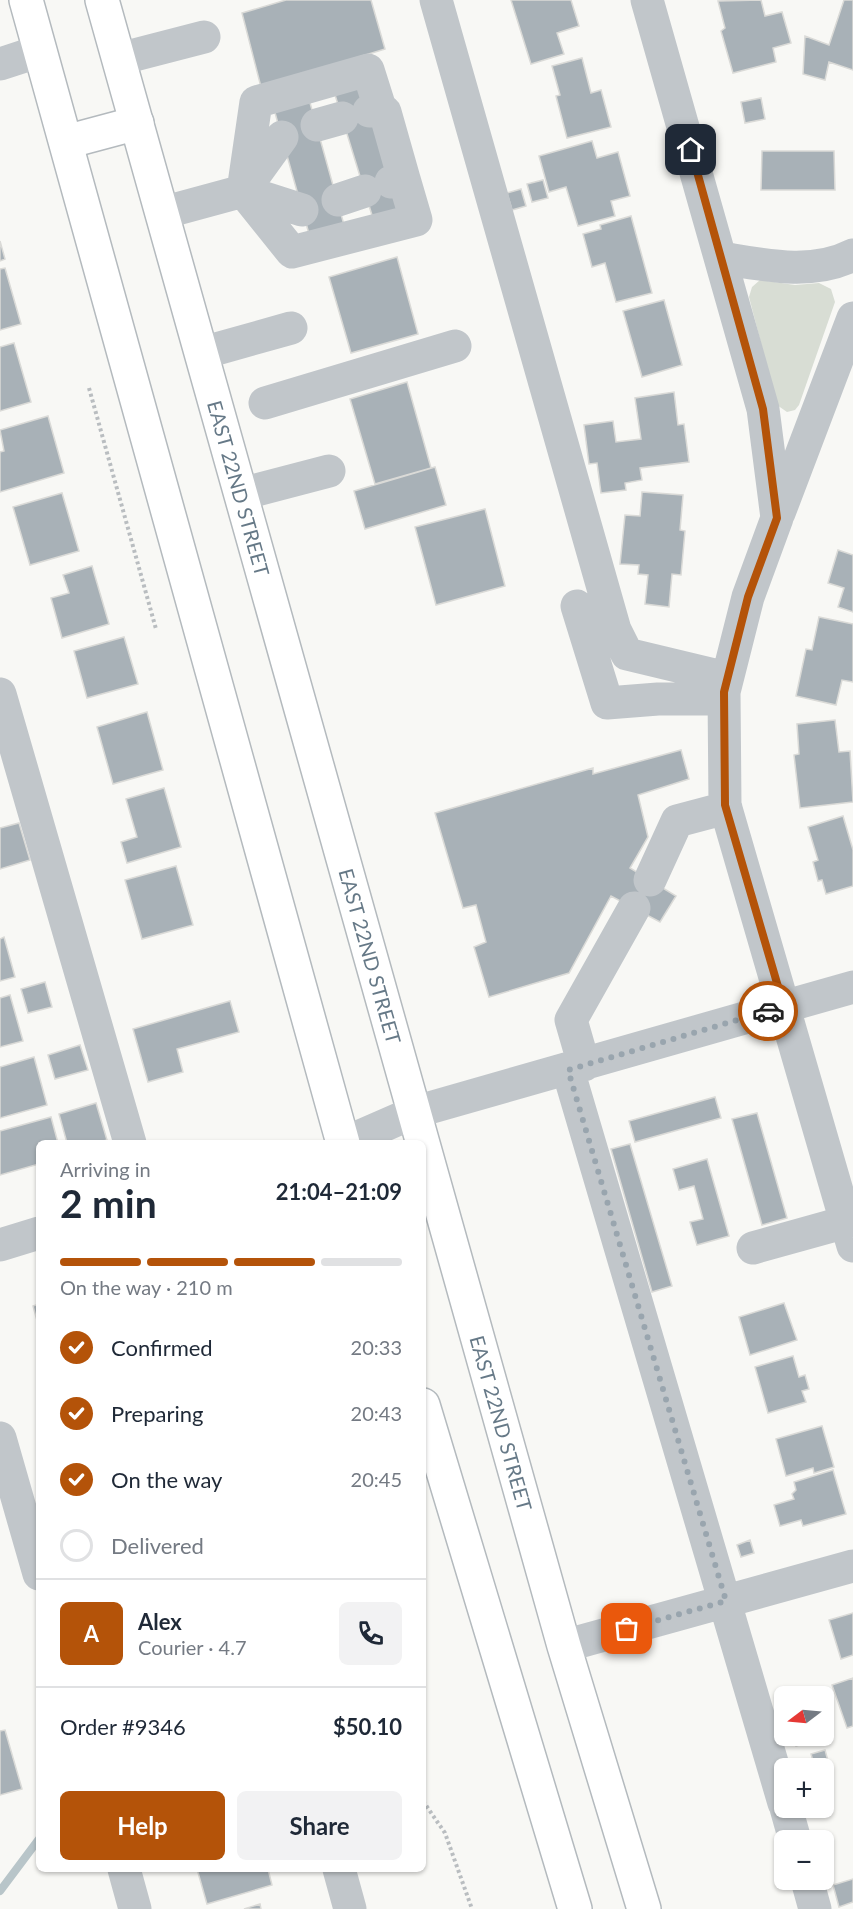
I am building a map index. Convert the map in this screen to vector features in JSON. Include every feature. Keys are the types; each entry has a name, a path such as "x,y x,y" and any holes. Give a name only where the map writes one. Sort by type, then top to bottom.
{"main road":[{"path":"26,0 343,1140"},
{"name":"EAST 22ND STREET","path":"102,0 423,1140"},
{"path":"66,142 137,123"},
{"name":"EAST 22ND STREET","path":"426,1151 564,1646 644,1909"},
{"path":"426,1417 575,1909"}],"street":[{"path":"436,0 615,630 627,654 726,689"},
{"path":"647,0 763,409 777,518"},
{"path":"119,59 204,37"},
{"path":"0,64 40,51"},
{"path":"368,70 352,116 385,112 374,188 416,220 292,252 243,191 256,102 368,70"},
{"path":"243,191 282,137"},
{"path":"162,213 243,191 302,210"},
{"path":"722,258 782,269 825,263 853,255"},
{"path":"753,1248 850,1234 726,808 726,689 748,597 853,318"},
{"path":"202,353 291,328"},
{"path":"265,403 455,345"},
{"path":"241,494 329,471"},
{"path":"577,606 607,703 658,699 726,689"},
{"path":"0,694 129,1140"},
{"path":"650,880 677,821 726,808"},
{"path":"634,908 571,1020 576,1068 774,1767"},
{"path":"351,1140 415,1112 576,1068 853,987"},
{"path":"0,1245 36,1234"},
{"path":"0,1438 36,1564"},
{"path":"564,1646 853,1566"},
{"path":"125,1872 135,1909"},
{"path":"340,1872 350,1909"},
{"path":"810,1890 815,1909"}],"path":[{"path":"89,388 156,629"},
{"path":"426,1805 445,1833 472,1909"}],"shaded area":[{"path":"760,280 795,285 819,283 831,289 835,302 799,405 795,410 787,412 777,405 749,297 752,287"}],"building":[{"path":"286,0 371,0 385,49 261,87 242,13"},
{"path":"511,0 571,0 579,26 557,33 564,54 531,64"},
{"path":"761,0 765,16 782,12 791,43 773,48 776,62 733,73 721,31 725,28 718,1"},
{"path":"844,0 853,0 853,70 829,62 825,80 803,74 805,36 829,45"},
{"path":"582,58 591,93 601,90 611,127 567,138 556,96 560,95 552,66"},
{"path":"359,77 402,217 375,225 332,85"},
{"path":"307,92 346,232 311,241 272,102"},
{"path":"761,98 765,119 745,123 741,102"},
{"path":"592,141 597,158 618,152 630,196 611,201 615,216 578,226 566,187 549,192 539,156"},
{"path":"762,151 834,151 835,190 761,190"},
{"path":"543,180 548,198 532,202 527,184"},
{"path":"521,189 526,206 512,210 507,193"},
{"path":"631,216 652,293 616,302 605,263 592,267 583,234 601,229 600,225"},
{"path":"0,241 5,259 0,261"},
{"path":"397,257 418,334 351,353 329,277"},
{"path":"5,268 21,324 0,330 0,269"},
{"path":"664,300 682,365 642,377 623,311"},
{"path":"14,343 31,402 0,411 0,347"},
{"path":"407,382 431,468 375,484 350,399"},
{"path":"674,392 678,425 684,424 689,462 640,468 642,480 625,483 626,490 601,493 597,463 589,464 584,425 613,421 616,442 641,439 635,398"},
{"path":"48,416 64,473 0,492 0,452 4,451 0,430"},
{"path":"435,467 446,505 365,529 354,491"},
{"path":"642,492 683,495 680,530 685,531 681,575 672,574 669,607 645,604 648,575 638,574 639,565 620,564 625,515 640,516"},
{"path":"62,493 79,551 30,565 13,507"},
{"path":"485,509 505,586 436,605 415,527"},
{"path":"838,550 853,555 853,612 838,607 844,588 828,583"},
{"path":"92,566 109,624 62,638 51,598 69,593 63,575"},
{"path":"819,617 853,624 853,682 842,680 836,705 796,696 806,649 812,650"},
{"path":"124,637 138,684 87,698 74,651"},
{"path":"147,712 163,770 113,784 97,727"},
{"path":"835,720 839,752 850,751 853,802 800,808 794,755 799,754 797,724"},
{"path":"681,750 689,779 638,795 648,837 630,868 676,896 660,922 611,896 569,973 489,997 474,947 486,942 476,905 463,908 435,813 593,768 593,774"},
{"path":"164,788 181,847 127,863 121,842 137,837 126,799"},
{"path":"843,816 853,850 853,886 826,894 822,880 818,881 813,862 818,860 808,827"},
{"path":"19,823 30,860 0,869 0,828"},
{"path":"176,866 193,925 142,939 125,880"},
{"path":"4,937 15,977 0,981 0,939"},
{"path":"45,982 52,1007 28,1013 21,989"},
{"path":"10,995 23,1041 0,1047 0,998"},
{"path":"230,1001 239,1032 177,1049 183,1072 148,1082 133,1029"},
{"path":"80,1045 88,1070 55,1079 48,1055"},
{"path":"34,1057 47,1105 0,1118 0,1067"},
{"path":"715,1097 721,1118 635,1142 629,1121"},
{"path":"96,1103 107,1140 66,1140 59,1114"},
{"path":"757,1113 787,1218 762,1225 732,1119"},
{"path":"51,1117 57,1140 36,1140 36,1165 0,1175 0,1131"},
{"path":"630,1144 672,1286 652,1292 611,1149"},
{"path":"707,1159 729,1236 697,1245 690,1222 703,1219 694,1186 679,1190 673,1169"},
{"path":"784,1303 797,1340 750,1355 739,1317"},
{"path":"793,1356 799,1377 805,1375 809,1389 802,1391 806,1402 768,1413 755,1367"},
{"path":"822,1426 834,1467 814,1473 813,1468 786,1476 776,1439"},
{"path":"833,1470 846,1514 803,1526 801,1520 780,1526 774,1505 794,1499 792,1494 796,1490 794,1482"},
{"path":"750,1540 754,1553 741,1557 737,1545"},
{"path":"853,1613 853,1655 841,1659 829,1620"},
{"path":"853,1678 853,1726 847,1728 832,1685"},
{"path":"5,1730 22,1789 0,1795 0,1731"},
{"path":"825,1750 827,1758 812,1758 811,1754"},
{"path":"198,1872 269,1872 272,1885 207,1904"},
{"path":"853,1879 853,1902 839,1907 834,1885"},
{"path":"260,1904 261,1909 244,1909"}],"waterway":[{"path":"0,1891 36,1843"}],"way so far":[{"path":"627,1629 726,1601 568,1070 768,1011"}],"route":[{"path":"691,150 763,409 777,518 748,597 724,692 725,805 784,1007 768,1011"}]}
